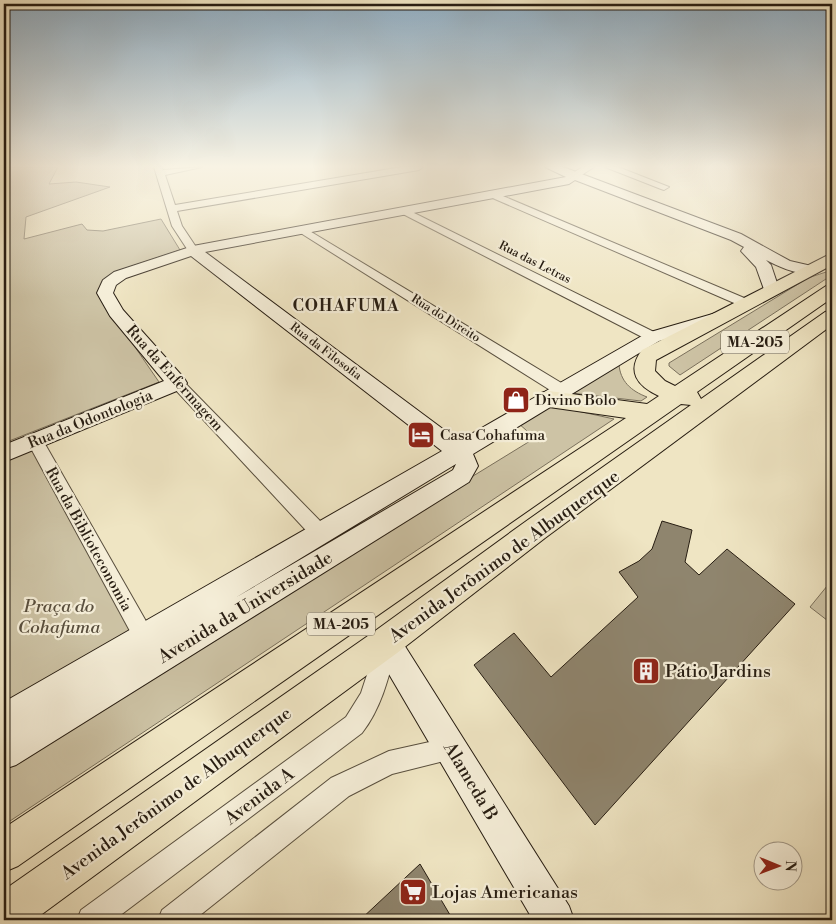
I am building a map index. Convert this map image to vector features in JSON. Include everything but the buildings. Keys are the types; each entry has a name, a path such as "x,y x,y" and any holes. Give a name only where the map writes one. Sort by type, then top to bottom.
{"main road":[{"name":"Avenida da Universidade","path":"712,404 678,395 659,387 649,378 644,366 645,359 649,355 745,303 832,258"},
{"name":"Avenida Jerônimo de Albuquerque","path":"4,852 832,290"},
{"name":"Avenida Jerônimo de Albuquerque","path":"4,916 386,642 535,530 827,323"},
{"path":"556,395 652,413"}],"street":[{"name":"Rua da Filosofia","path":"171,210 176,226 193,250 459,452"},
{"path":"193,250 409,210"},
{"path":"529,210 745,303"},
{"path":"651,210 733,243 768,261 811,270"},
{"name":"Rua das Letras","path":"404,211 653,338"},
{"name":"Rua do Direito","path":"303,230 556,395"},
{"name":"Rua da Enfermagem","path":"193,250 120,275 109,283 106,293 116,312 177,384 320,533"},
{"path":"768,261 772,289"},
{"name":"Avenida da Universidade","path":"65,699 144,637 653,338 720,317"},
{"name":"Rua da Odontologia","path":"4,454 177,384"},
{"name":"Rua da Biblioteconomia","path":"35,441 144,637"},
{"name":"Avenida da Universidade","path":"7,734 65,699 461,476 467,470 468,465 467,460 459,452"},
{"name":"Alameda B","path":"386,642 555,920"},
{"name":"Avenida A","path":"91,920 354,725 363,715 370,701 386,642"},
{"path":"172,920 340,787 389,762 452,749"}],"green space":[{"path":"4,210 45,210 26,217 24,239 82,224 87,230 103,231 161,219 180,250 114,272 102,299 159,382 4,443"},
{"path":"832,270 832,275 680,375 669,366 669,363 808,278"},
{"path":"619,364 627,385 647,397 641,401 571,393"},
{"path":"550,405 614,419 4,825 4,764 535,438 518,423"},
{"name":"Praça do Cohafuma","path":"33,440 134,639 4,713 4,452"},
{"path":"832,580 832,624 810,607"}],"place":[{"name":"Divino Bolo","path":"516,400"},
{"name":"Casa Cohafuma","path":"421,435"},
{"name":"Pátio Jardins","path":"646,671"},
{"name":"Lojas Americanas","path":"413,892"}],"district":[{"name":"COHAFUMA","path":"346,305"}]}
